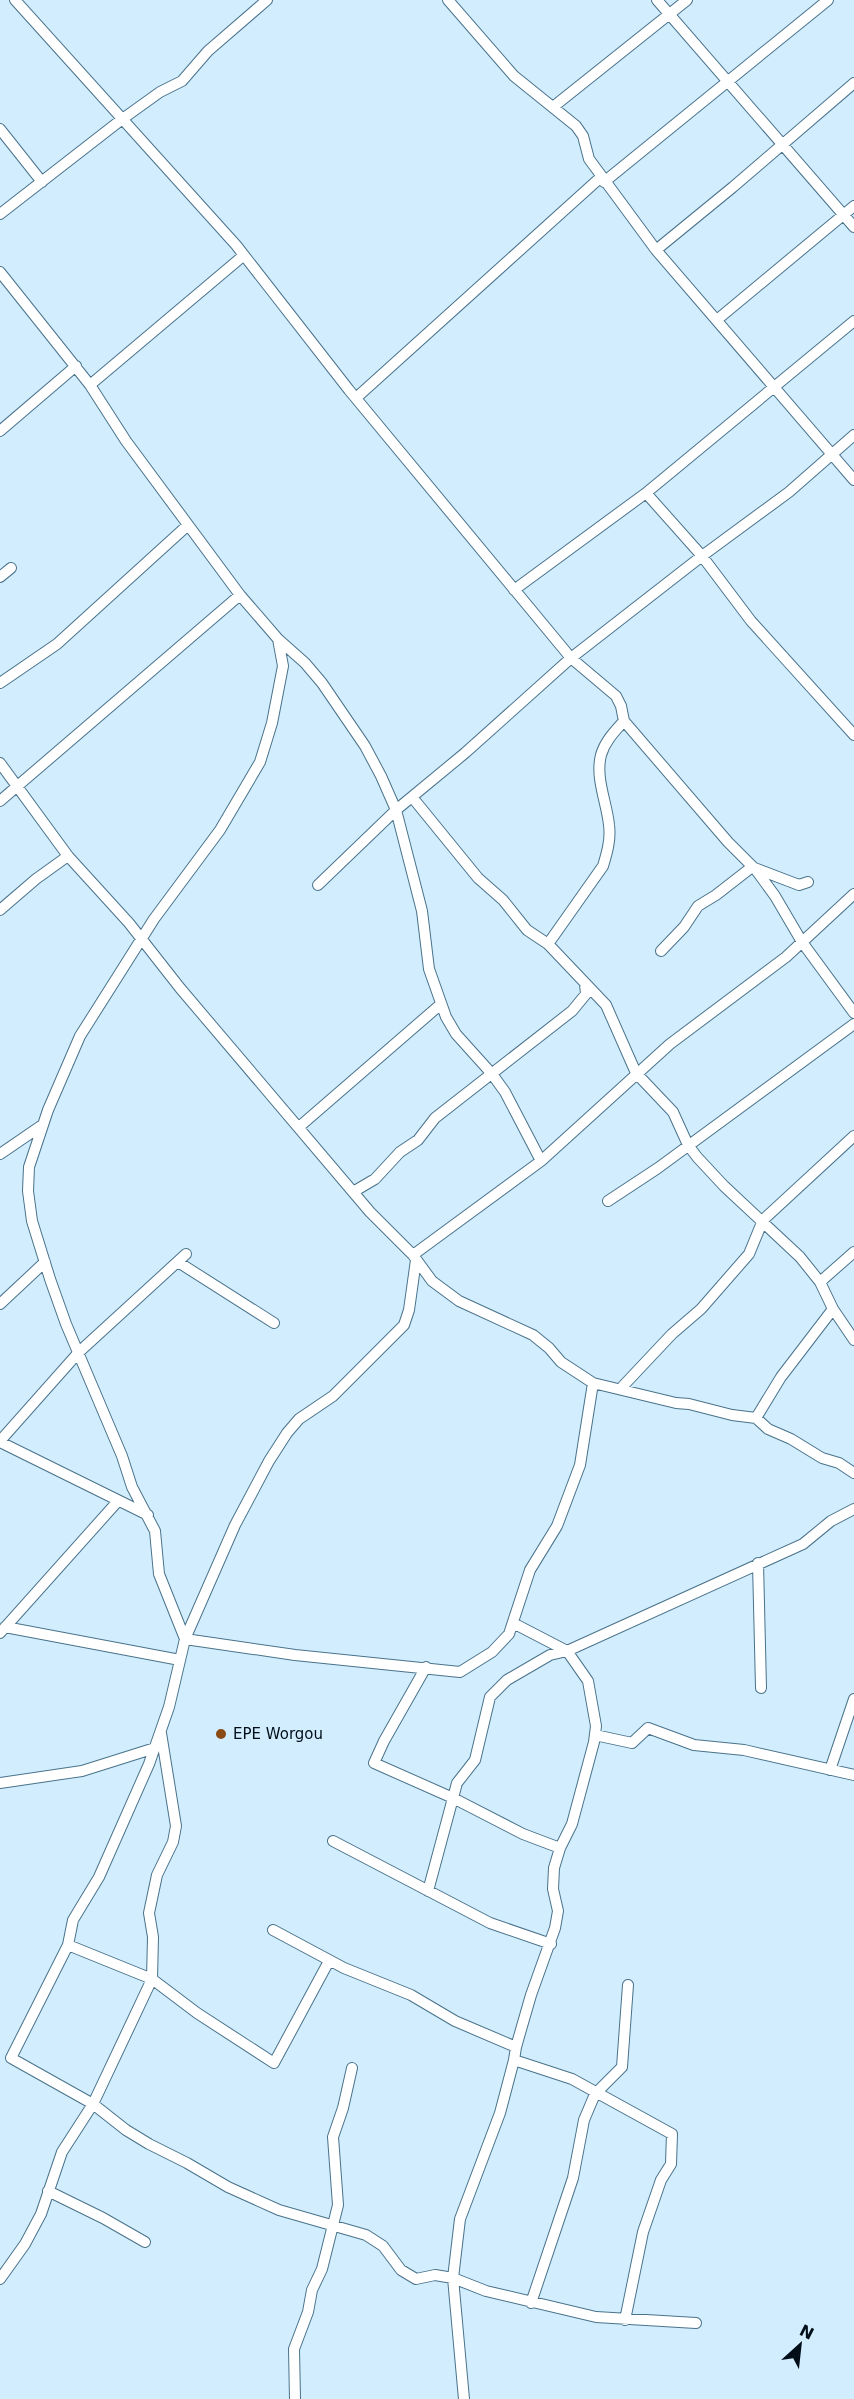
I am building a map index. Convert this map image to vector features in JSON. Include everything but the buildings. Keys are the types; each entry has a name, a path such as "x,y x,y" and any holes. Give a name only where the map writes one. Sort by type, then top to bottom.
{"street":[{"path":"15,0 236,245 356,398 572,658 616,696 624,721 775,896 802,942 854,1013"},
{"path":"0,214 121,120 160,92 182,81 208,51 267,0"},
{"path":"448,0 514,76 576,126 583,136 589,159 656,250 854,480"},
{"path":"657,0 781,146 854,227"},
{"path":"553,107 687,0"},
{"path":"356,398 603,180 828,0"},
{"path":"656,250 854,83"},
{"path":"0,129 42,182"},
{"path":"717,319 854,206"},
{"path":"90,385 243,256"},
{"path":"0,272 76,366 126,441 240,595 278,639 305,663 343,712 376,766 396,810 422,911 429,969 441,1004 456,1034 492,1074 511,1102 541,1161"},
{"path":"514,590 646,494 773,386 854,321"},
{"path":"0,431 76,366"},
{"path":"318,885 396,810 572,658 702,556 789,492 854,435"},
{"path":"646,494 702,556 751,621 854,735"},
{"path":"0,683 57,644 188,525"},
{"path":"0,801 240,595"},
{"path":"185,1639 159,1574 155,1531 132,1486 60,1308 32,1221 28,1191 29,1167 42,1126 80,1036 100,1001 154,919 220,830 260,762 272,723 283,666 278,639"},
{"path":"548,944 603,866 607,854 609,825 599,769 601,756 612,735 624,721"},
{"path":"0,763 68,856 142,940 378,1221 444,1292 482,1313 533,1335 561,1362 593,1383 676,1403 756,1418 768,1429 791,1439 822,1458 839,1463 854,1473"},
{"path":"412,797 478,878 503,900 527,930 548,944 606,1005 636,1073 673,1112 688,1145 724,1186 800,1257 820,1282 833,1309 854,1340"},
{"path":"0,910 36,879 68,856"},
{"path":"752,867 799,885 808,882"},
{"path":"661,951 684,927 698,906 752,867"},
{"path":"696,2323 596,2317 486,2291 453,2278 435,2275 416,2279 401,2270 382,2246 366,2235 279,2210 228,2187 141,2139 93,2104 11,2058 68,1945 73,1920 99,1877 154,1748 185,1639 235,1524 279,1444 299,1419 333,1396 404,1325 409,1310 414,1258 541,1161 636,1073 696,1023 786,957 854,894"},
{"path":"353,1192 375,1179 400,1152 418,1140 435,1118 572,1011 586,994 585,984"},
{"path":"299,1127 441,1004"},
{"path":"608,1200 658,1168 854,1024"},
{"path":"0,1154 42,1126"},
{"path":"622,1390 672,1334 701,1309 749,1254 763,1220 854,1136"},
{"path":"820,1282 854,1252"},
{"path":"148,1515 0,1441 79,1352 186,1254"},
{"path":"0,1304 45,1262"},
{"path":"178,1262 274,1323"},
{"path":"756,1418 781,1377 833,1309"},
{"path":"185,1639 295,1655 460,1672 492,1652 509,1634 530,1570 557,1526 580,1464 593,1383"},
{"path":"2,1630 118,1501"},
{"path":"428,1891 457,1783 475,1760 490,1697 507,1680 550,1655 567,1651 803,1544 831,1521 854,1509"},
{"path":"758,1563 761,1688"},
{"path":"464,2399 453,2278 460,2219 500,2113 531,1995 551,1944 558,1911 553,1889 554,1868 560,1848 572,1824 596,1726 588,1681 567,1651 513,1623"},
{"path":"2,1630 180,1660"},
{"path":"426,1667 374,1763 453,1798 523,1834 560,1848"},
{"path":"830,1770 854,1700"},
{"path":"595,1736 632,1743 648,1728 694,1745 744,1750 854,1775"},
{"path":"0,2279 4,2267 25,2244 41,2214 62,2152 93,2104 152,1979 153,1937 149,1913 157,1875 173,1842 176,1826 160,1731"},
{"path":"0,1784 82,1771 154,1748"},
{"path":"333,1841 490,1923 551,1944"},
{"path":"273,1930 329,1961 411,1995 455,2021 516,2047"},
{"path":"68,1945 152,1979 197,2013 274,2063 329,1961"},
{"path":"531,2303 573,2178 584,2120 596,2094 622,2067 628,1985"},
{"path":"514,2060 572,2079 672,2134 671,2164 661,2180 643,2232 625,2320"},
{"path":"295,2399 294,2349 334,2227 338,2197 333,2137 343,2108 352,2068"},
{"path":"48,2191 145,2242"}],"place":[{"name":"EPE Worgou","path":"221,1734"}]}
